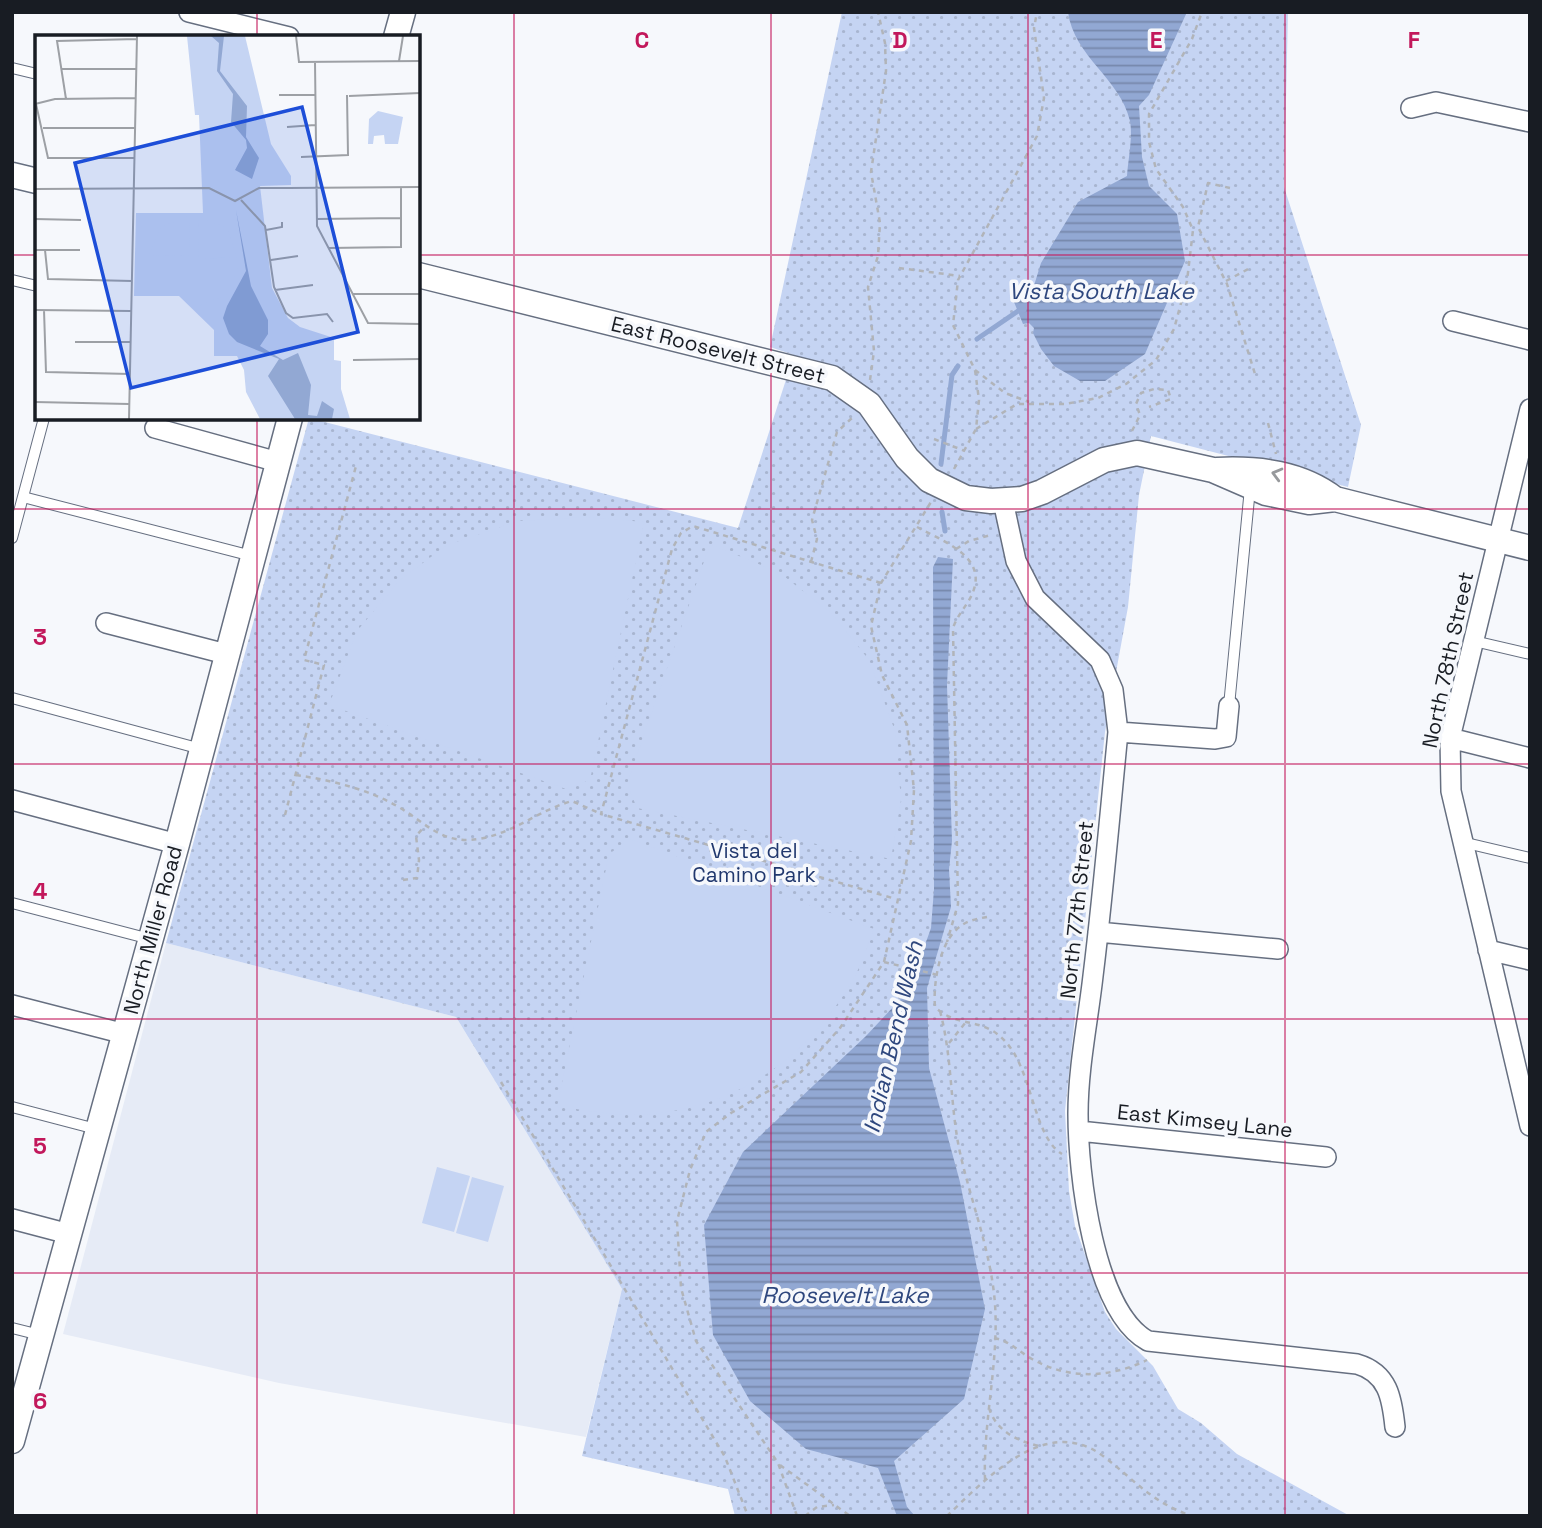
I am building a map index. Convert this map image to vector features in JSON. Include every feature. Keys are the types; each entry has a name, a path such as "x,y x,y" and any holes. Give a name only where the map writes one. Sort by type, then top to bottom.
{"street":[{"path":"189,12 281,35"},
{"path":"397,35 403,12"},
{"path":"1411,108 1436,102 1530,122"},
{"path":"12,175 35,181"},
{"name":"East Roosevelt Street","path":"420,275 820,374 845,385 864,400 907,458 929,480 965,498 1003,501 1042,492 1083,469 1120,454 1153,455 1213,470 1250,488 1309,502 1335,499 1530,548"},
{"path":"1453,321 1530,340"},
{"name":"North 78th Street","path":"1530,409 1526,437 1450,738 1451,791 1488,950 1522,1064 1530,1126"},
{"name":"North Miller Road","path":"13,1435 177,844 289,420"},
{"path":"155,428 278,462"},
{"name":"East Roosevelt Street","path":"1213,470 1255,468 1314,484 1335,499"},
{"name":"North 77th Street","path":"1003,501 1016,561 1035,598 1100,660 1113,690 1118,732 1078,1112 1079,1131 1084,1199 1095,1250 1127,1324 1152,1348"},
{"path":"106,623 226,654"},
{"path":"1118,732 1215,739 1226,737 1229,706"},
{"path":"1450,738 1530,758"},
{"path":"12,800 177,844"},
{"path":"1098,932 1278,949"},
{"path":"1488,950 1530,960"},
{"path":"12,1005 125,1034"},
{"name":"East Kimsey Lane","path":"1079,1131 1326,1157"},
{"path":"12,1219 68,1234"},
{"path":"1152,1348 1357,1364 1372,1369 1383,1380 1392,1399 1395,1427"}],"lane":[{"path":"12,68 35,74"},
{"path":"12,280 35,286"},
{"path":"12,538 43,420"},
{"path":"1229,706 1250,488"},
{"path":"23,497 252,556"},
{"path":"1474,641 1530,654"},
{"path":"12,698 202,749"},
{"path":"1462,842 1530,858"},
{"path":"12,903 151,939"},
{"path":"12,1107 98,1130"},
{"path":"12,1328 41,1335"}],"path":[{"path":"811,562 817,539 811,520 837,432 849,423 864,400 873,371 869,287 878,256 880,223 871,172 872,147 886,71 885,43 878,12"},
{"path":"949,477 976,429 979,400 975,370 953,325 960,276 1037,136 1044,98 1034,28 1037,12"},
{"path":"976,429 1017,404 1065,404 1098,398 1126,384 1156,360 1174,329 1187,281 1193,230 1183,207 1156,169 1149,142 1149,114 1192,38 1202,12"},
{"path":"1230,188 1208,183 1198,227 1226,281 1255,374"},
{"path":"1226,281 1252,267"},
{"path":"899,268 960,276"},
{"path":"975,370 1005,393 1033,403"},
{"path":"1132,431 1140,415 1136,404 1141,393 1154,389 1168,390 1171,399 1149,407"},
{"path":"1268,423 1277,451 1274,464"},
{"path":"934,439 965,451"},
{"path":"285,815 324,665 304,660 356,466"},
{"path":"797,1516 778,1464 696,1341 681,1288 677,1221 690,1170 706,1132 731,1113 801,1072 840,1028 884,962 911,841 914,790 906,725 882,675 871,626 881,583 935,496"},
{"path":"601,814 672,550 681,533 693,526 881,583"},
{"path":"917,527 967,556 975,570 974,589 957,616 953,628 958,904 938,975 934,994 935,1007 966,1022 989,1027 1010,1046 1022,1066 1046,1137 1064,1158"},
{"path":"956,549 969,541 997,533"},
{"path":"296,775 325,779 398,806 424,827 445,838 481,839 514,829 544,809 572,801 601,814 896,899"},
{"path":"403,880 416,878 419,860 416,836 424,827"},
{"path":"947,942 955,931 969,921 987,917"},
{"path":"884,962 938,975"},
{"path":"940,1011 948,1043 958,1145 982,1229 995,1305 984,1444 985,1480"},
{"path":"948,1043 966,1022"},
{"path":"501,1082 725,1457 748,1516"},
{"path":"993,1337 1007,1341 1038,1362 1066,1373 1106,1374 1130,1368 1152,1348"},
{"path":"988,1405 991,1416 1012,1437 1043,1447"},
{"path":"947,1516 985,1480 1020,1453 1043,1447 1076,1444 1091,1448 1141,1490 1192,1516"},
{"path":"778,1464 850,1516"},
{"path":"805,1516 817,1507 834,1505"}],"shaded area":[{"path":"166,943 456,1017 622,1289 586,1437 279,1383 63,1334"}],"green space":[{"name":"Vista del Camino Park","path":"842,12 1288,12 1284,187 1361,425 1348,487 1151,436 1139,495 1128,607 1105,732 1065,1111 1069,1191 1075,1226 1105,1312 1116,1329 1153,1366 1178,1409 1201,1423 1237,1454 1350,1516 735,1516 728,1489 582,1456 622,1289 456,1017 166,943 308,420 738,528 794,355 770,347"},
{"path":"588,517 644,522 590,780 566,789 329,705 357,631 400,580 447,545 518,521"},
{"path":"710,544 780,573 832,614 869,660 895,731 901,800 891,859 637,808 627,784"},
{"path":"630,839 874,929 855,977 832,1012 810,1038 786,1060 759,1079 700,1105 667,1112 623,1115 557,1107 609,854"},
{"path":"437,1167 470,1176 454,1232 422,1223"},
{"path":"472,1177 504,1186 488,1242 456,1233"}],"water":[{"name":"Vista South Lake","path":"1068,12 1187,12 1149,95 1139,106 1142,157 1149,186 1177,214 1185,261 1145,354 1105,381 1080,381 1054,366 1041,349 1033,333 1034,328 1029,323 1023,324 1014,302 1032,292 1041,263 1078,202 1127,176 1131,127 1125,106 1079,42"},
{"name":"Roosevelt Lake","path":"938,557 953,559 947,685 952,841 949,869 951,907 927,988 929,1068 960,1182 985,1309 964,1399 894,1461 907,1507 915,1516 897,1516 878,1468 806,1449 750,1401 713,1335 704,1225 743,1152 866,1036 909,990 931,928 934,889 933,567"}],"waterway":[{"name":"Indian Bend Wash","path":"977,339 1018,311 1024,310"},
{"name":"Indian Bend Wash","path":"941,464 952,375 958,366"},
{"name":"Indian Bend Wash","path":"942,512 945,531"}]}
